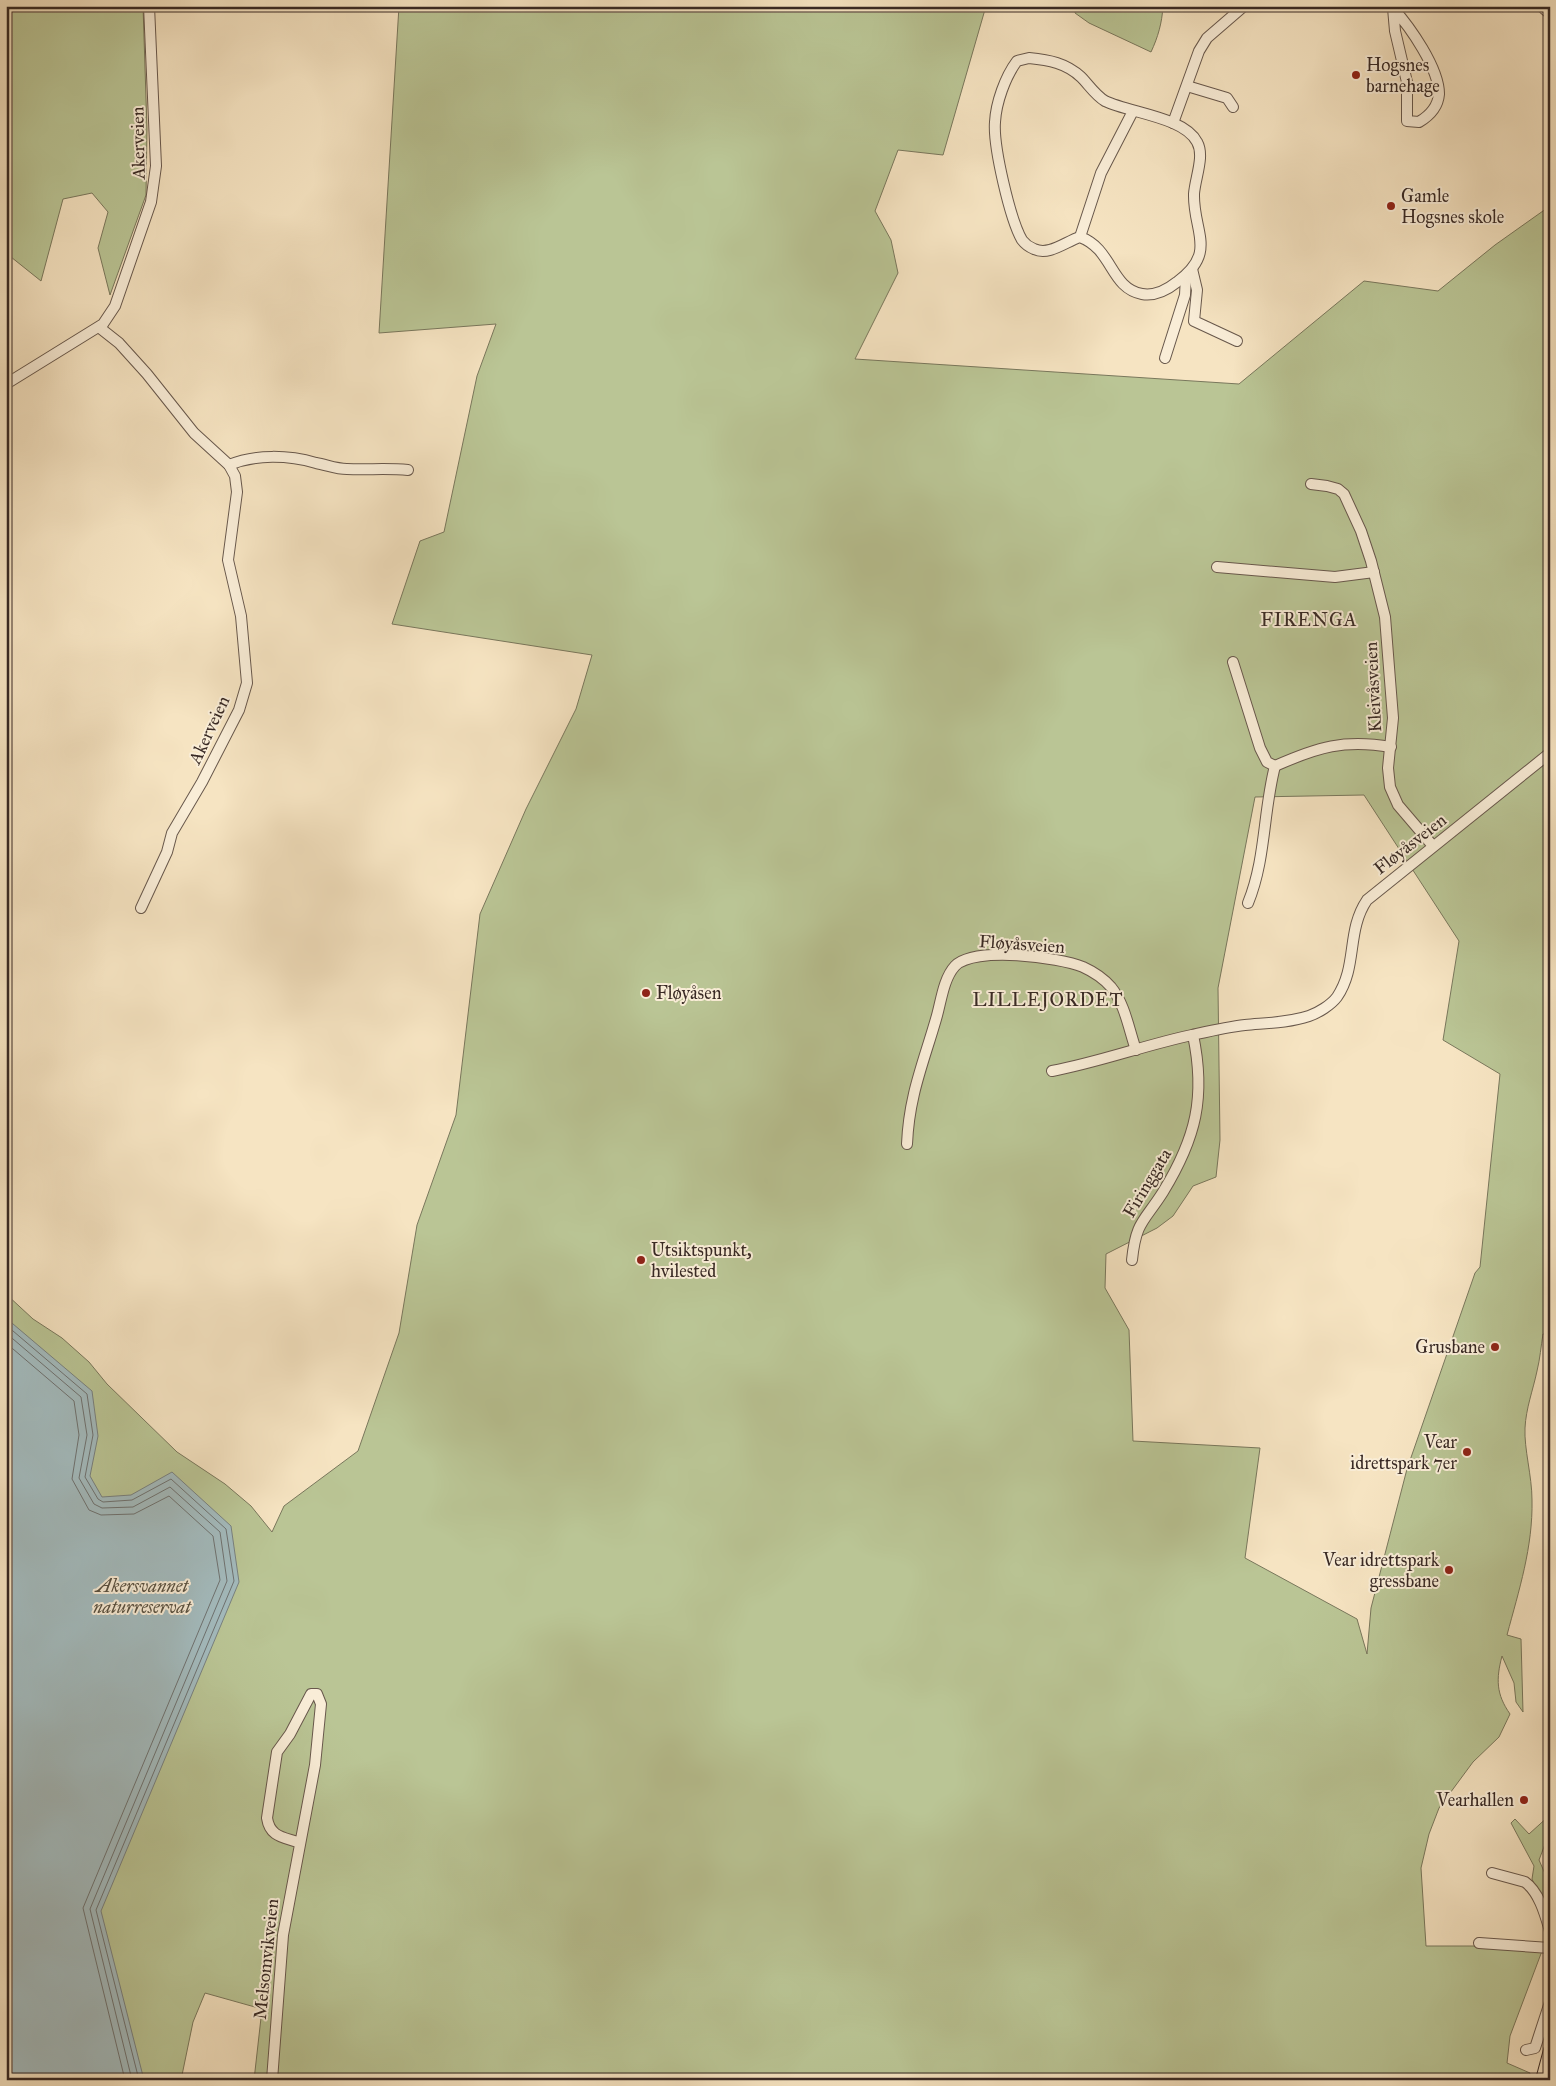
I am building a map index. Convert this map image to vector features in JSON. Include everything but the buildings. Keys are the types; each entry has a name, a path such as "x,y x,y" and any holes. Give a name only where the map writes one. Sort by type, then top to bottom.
{"main road":[{"path":"1542,2080 1550,2050"}],"street":[{"name":"Akerveien","path":"6,384 100,328 114,306 120,292 155,187 156,166 149,6"},
{"path":"1173,123 1199,51 1207,38 1244,6"},
{"path":"1541,6 1550,14"},
{"path":"1393,7 1406,23 1425,53 1439,94 1434,110 1419,122 1408,121 1407,82 1395,31 1393,7"},
{"path":"1029,58 1056,62 1069,67 1104,100 1173,123 1191,134 1196,140 1200,153 1194,194 1202,238 1200,253 1189,272 1172,286 1155,294 1138,293 1122,284 1096,245 1080,237 1046,251 1033,249 1022,240 1014,221 994,141 994,120 1009,73 1017,62 1029,58"},
{"path":"1187,86 1227,98 1233,107"},
{"path":"1080,237 1101,173 1133,111"},
{"path":"1189,272 1197,290 1194,321 1237,341"},
{"path":"1165,358 1185,296 1189,272"},
{"path":"100,328 119,343 147,374 194,433 229,465 246,458 274,457 316,462 346,469 380,468 408,470"},
{"name":"Akerveien","path":"141,908 167,852 172,833 202,782 239,710 247,683 241,616 228,560 237,492 234,476 229,465"},
{"name":"Kleivåsveien","path":"1311,484 1338,489 1344,494 1361,531 1374,572 1385,617 1393,718 1388,777 1393,798 1432,846"},
{"path":"1217,568 1335,577 1374,572"},
{"path":"1233,662 1260,748 1267,762 1275,766 1324,747 1343,743 1370,743 1390,747"},
{"name":"Fløyåsveien","path":"1193,1035 1243,1025 1282,1022 1310,1016 1326,1007 1339,992 1348,973 1352,935 1361,908 1380,888 1550,753"},
{"path":"1248,903 1257,881 1264,846 1269,788 1275,766"},
{"name":"Fløyåsveien","path":"907,1144 914,1087 945,985 954,967 969,958 1006,956 1055,960 1072,963 1093,972 1118,997 1136,1050"},
{"path":"1052,1070 1193,1035"},
{"name":"Firinggata","path":"1132,1260 1134,1237 1140,1223 1175,1172 1190,1136 1200,1081 1193,1035"},
{"name":"Melsomvikveien","path":"272,2080 283,1935 315,1765 321,1704 317,1694 311,1694 290,1734 277,1752 267,1818 268,1827 273,1833 300,1843"},
{"path":"1492,1873 1529,1885 1540,1904 1550,1931"},
{"path":"1479,1943 1550,1948"},
{"path":"1526,2050 1535,2048 1550,2002"}],"green space":[{"path":"6,6 143,6 147,129 146,195 110,295 98,248 108,212 92,193 63,199 41,281 6,253"},
{"path":"399,6 986,6 943,155 898,150 875,211 891,240 898,273 855,359 1239,384 1364,281 1438,291 1495,245 1550,206 1550,1334 1543,1334 1538,1366 1528,1406 1525,1428 1532,1491 1532,1517 1528,1552 1507,1635 1521,1639 1523,1712 1516,1702 1514,1683 1502,1656 1498,1686 1505,1707 1510,1714 1499,1737 1473,1762 1439,1808 1429,1834 1421,1868 1426,1946 1492,1946 1542,1951 1510,2036 1507,2063 1530,2073 1528,2080 254,2080 262,2009 205,1993 193,2022 181,2080 6,2080 6,1294 33,1319 62,1338 89,1362 107,1384 177,1452 225,1484 251,1506 272,1532 284,1506 358,1451 399,1333 417,1225 456,1115 480,914 526,809 576,709 592,655 392,624 420,541 444,532 477,376 496,324 379,333","holes":["1364,795 1459,941 1443,1040 1500,1074 1480,1267 1475,1273 1407,1469 1371,1608 1367,1654 1357,1619 1245,1558 1260,1448 1133,1441 1129,1330 1105,1288 1106,1254 1157,1228 1173,1216 1193,1186 1216,1177 1220,1140 1218,988 1255,797"]},
{"path":"1075,6 1163,6 1159,30 1151,52 1089,23 1075,13"},
{"path":"1550,1815 1550,1831 1539,1860 1550,1885 1550,1923 1532,1879 1534,1866 1511,1823 1515,1819 1529,1834"}],"water":[{"name":"Akersvannet naturreservat","path":"6,1318 92,1391 98,1436 90,1476 102,1497 131,1495 172,1472 231,1526 239,1582 101,1911 144,2080 6,2080"}],"place":[{"name":"Hogsnes barnehage","path":"1356,75"},
{"name":"Gamle Hogsnes skole","path":"1391,206"},
{"name":"Fløyåsen","path":"646,993"},
{"name":"Utsiktspunkt, hvilested","path":"641,1260"},
{"name":"Grusbane","path":"1495,1347"},
{"name":"Vear idrettspark 7er","path":"1467,1452"},
{"name":"Vear idrettspark gressbane","path":"1449,1570"},
{"name":"Vearhallen","path":"1524,1800"}],"district":[{"name":"FIRENGA","path":"1309,619"},
{"name":"LILLEJORDET","path":"1048,999"}]}
